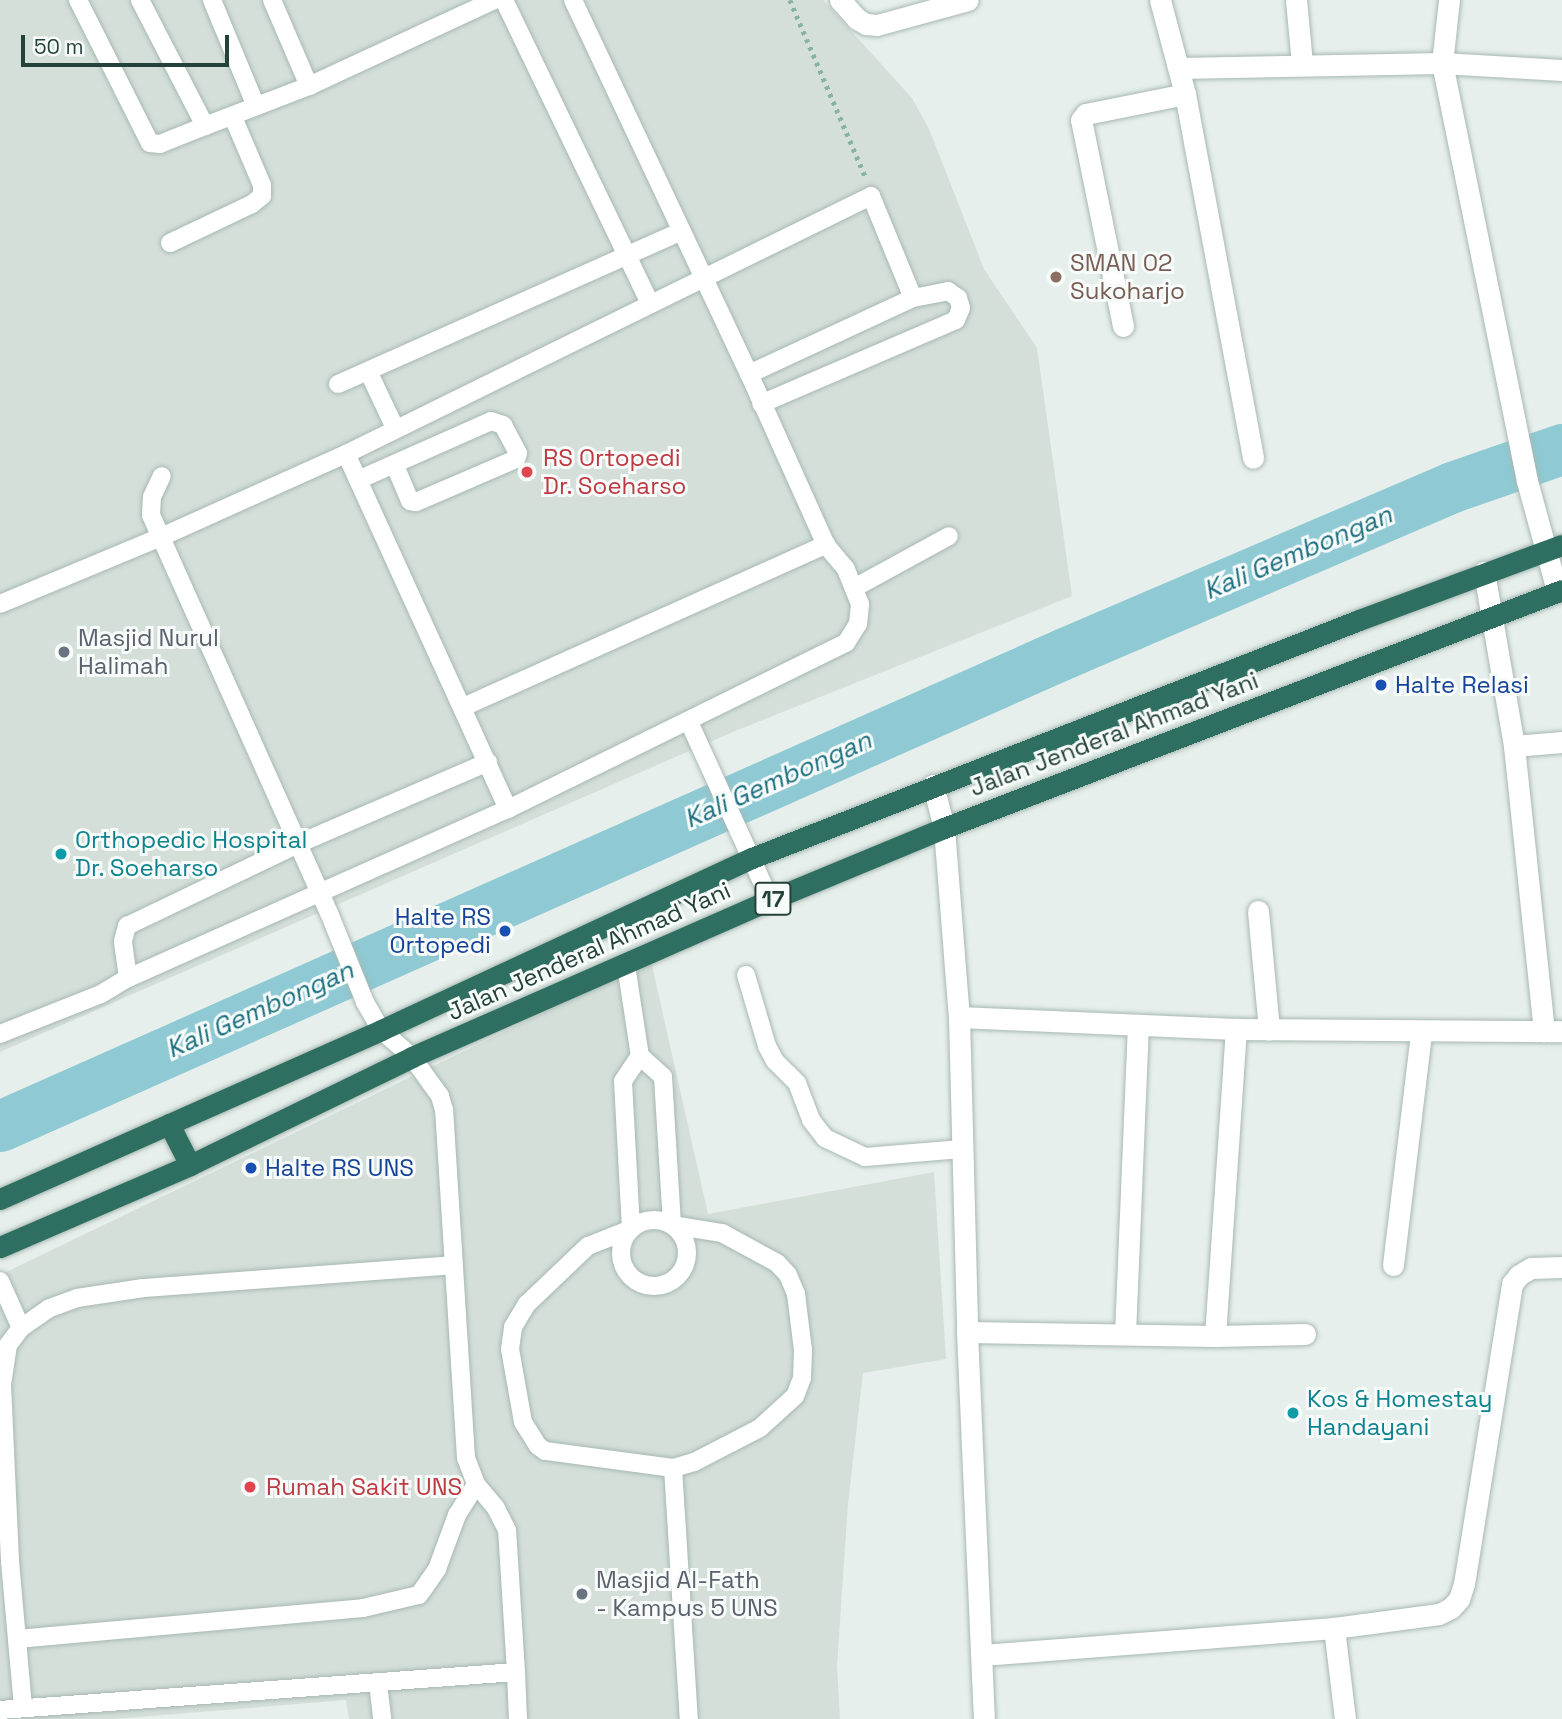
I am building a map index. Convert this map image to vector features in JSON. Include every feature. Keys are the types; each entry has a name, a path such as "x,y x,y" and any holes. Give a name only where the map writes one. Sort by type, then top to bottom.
{"highway":[{"name":"Jalan Jenderal Ahmad Yani","path":"0,1199 381,1030 752,859 933,785 1193,687 1484,572 1553,548"},
{"name":"Jalan Jenderal Ahmad Yani","path":"0,1248 190,1164 412,1057 770,900 944,828 1560,591"},
{"path":"169,1124 190,1164"}],"street":[{"path":"840,0 857,19 866,24 877,25 968,0"},
{"path":"1160,0 1185,94 1253,458"},
{"path":"1296,0 1302,64"},
{"path":"1449,0 1442,63 1525,473 1553,548 1560,591"},
{"path":"1179,68 1442,63 1562,70"},
{"path":"1123,326 1081,120 1086,114 1185,94"},
{"path":"959,1017 1236,1029 1553,1031 1514,746 1484,572"},
{"path":"1514,746 1562,742"},
{"path":"933,785 944,828 959,1017 967,1332 984,1719"},
{"path":"1258,911 1269,1029"},
{"path":"1125,1334 1138,1025"},
{"path":"1215,1336 1236,1029"},
{"path":"1394,1265 1421,1032"},
{"path":"982,1655 1334,1628 1439,1614 1459,1599 1512,1284 1519,1275 1531,1268 1562,1267"},
{"path":"967,1332 1304,1335"},
{"path":"1334,1628 1345,1719"}],"lane":[{"path":"78,0 150,143 160,144 309,86 494,0"},
{"path":"140,0 205,126"},
{"path":"212,0 256,106"},
{"path":"272,0 309,86"},
{"path":"504,0 650,303"},
{"path":"0,1034 101,995 128,978 318,892 694,730 846,643 858,624 860,604 855,588 846,569 826,545 573,0"},
{"path":"170,243 252,204 262,196 262,185 233,117"},
{"path":"0,604 161,537 346,454 871,196 914,298"},
{"path":"338,384 369,373 681,230"},
{"path":"748,374 914,298 940,291 953,292 960,303 960,315 956,320 761,404"},
{"path":"369,373 395,428"},
{"path":"358,480 491,421 503,425 518,453 516,459 416,502 410,501 396,465"},
{"path":"346,454 508,809"},
{"path":"162,476 150,505 161,537 329,912 365,1002 381,1030 412,1057 440,1096 444,1110 466,1458 476,1484 496,1508 507,1530 518,1719"},
{"path":"855,588 949,536"},
{"path":"463,707 826,545"},
{"path":"694,730 770,900"},
{"path":"128,978 123,941 127,926 298,844 488,762"},
{"path":"626,965 640,1056 663,1077 672,1225 683,1236 687,1250 685,1265 677,1277 657,1285 635,1281 625,1270 621,1256 622,1241 631,1229 622,1081 640,1056"},
{"path":"746,975 767,1046 775,1061 797,1083 811,1120 825,1138 864,1157 962,1149"},
{"path":"658,1220 672,1225 722,1233 777,1263 788,1275 796,1294 803,1350 802,1378 795,1396 760,1428 694,1462 673,1468 545,1451 531,1440 526,1431 513,1374 510,1349 513,1327 527,1304 588,1246 631,1229 643,1221 658,1220"},
{"path":"23,1707 17,1639 5,1561 2,1385 8,1345 21,1328 50,1308 77,1298 143,1288 453,1265"},
{"path":"0,1281 21,1328"},
{"path":"673,1468 689,1719"},
{"path":"17,1639 363,1608 419,1595 437,1569 457,1514 476,1484"},
{"path":"0,1710 516,1672"},
{"path":"378,1684 382,1719"}],"path":[{"path":"790,0 871,196"}],"shaded area":[{"name":"RS Ortopedi Dr. Soeharso","path":"0,0 823,0 912,98 929,129 984,269 1037,348 1072,596 735,731 0,1052"},
{"path":"651,961 708,1214 934,1172 946,1359 863,1373 848,1504 837,1665 840,1719 349,1719 346,1700 115,1719 0,1719 0,1275"}],"waterway":[{"name":"Kali Gembongan","path":"0,1126 1065,653 1452,487 1562,449"}],"place":[{"name":"SMAN 02 Sukoharjo","path":"1056,277"},
{"name":"RS Ortopedi Dr. Soeharso","path":"527,472"},
{"name":"Masjid Nurul Halimah","path":"64,652"},
{"name":"Halte Relasi","path":"1381,685"},
{"name":"Orthopedic Hospital Dr. Soeharso","path":"61,854"},
{"name":"Halte RS Ortopedi","path":"505,931"},
{"name":"Halte RS UNS","path":"251,1168"},
{"name":"Kos & Homestay Handayani","path":"1293,1413"},
{"name":"Rumah Sakit UNS","path":"250,1487"},
{"name":"Masjid Al-Fath - Kampus 5 UNS","path":"582,1594"}]}
